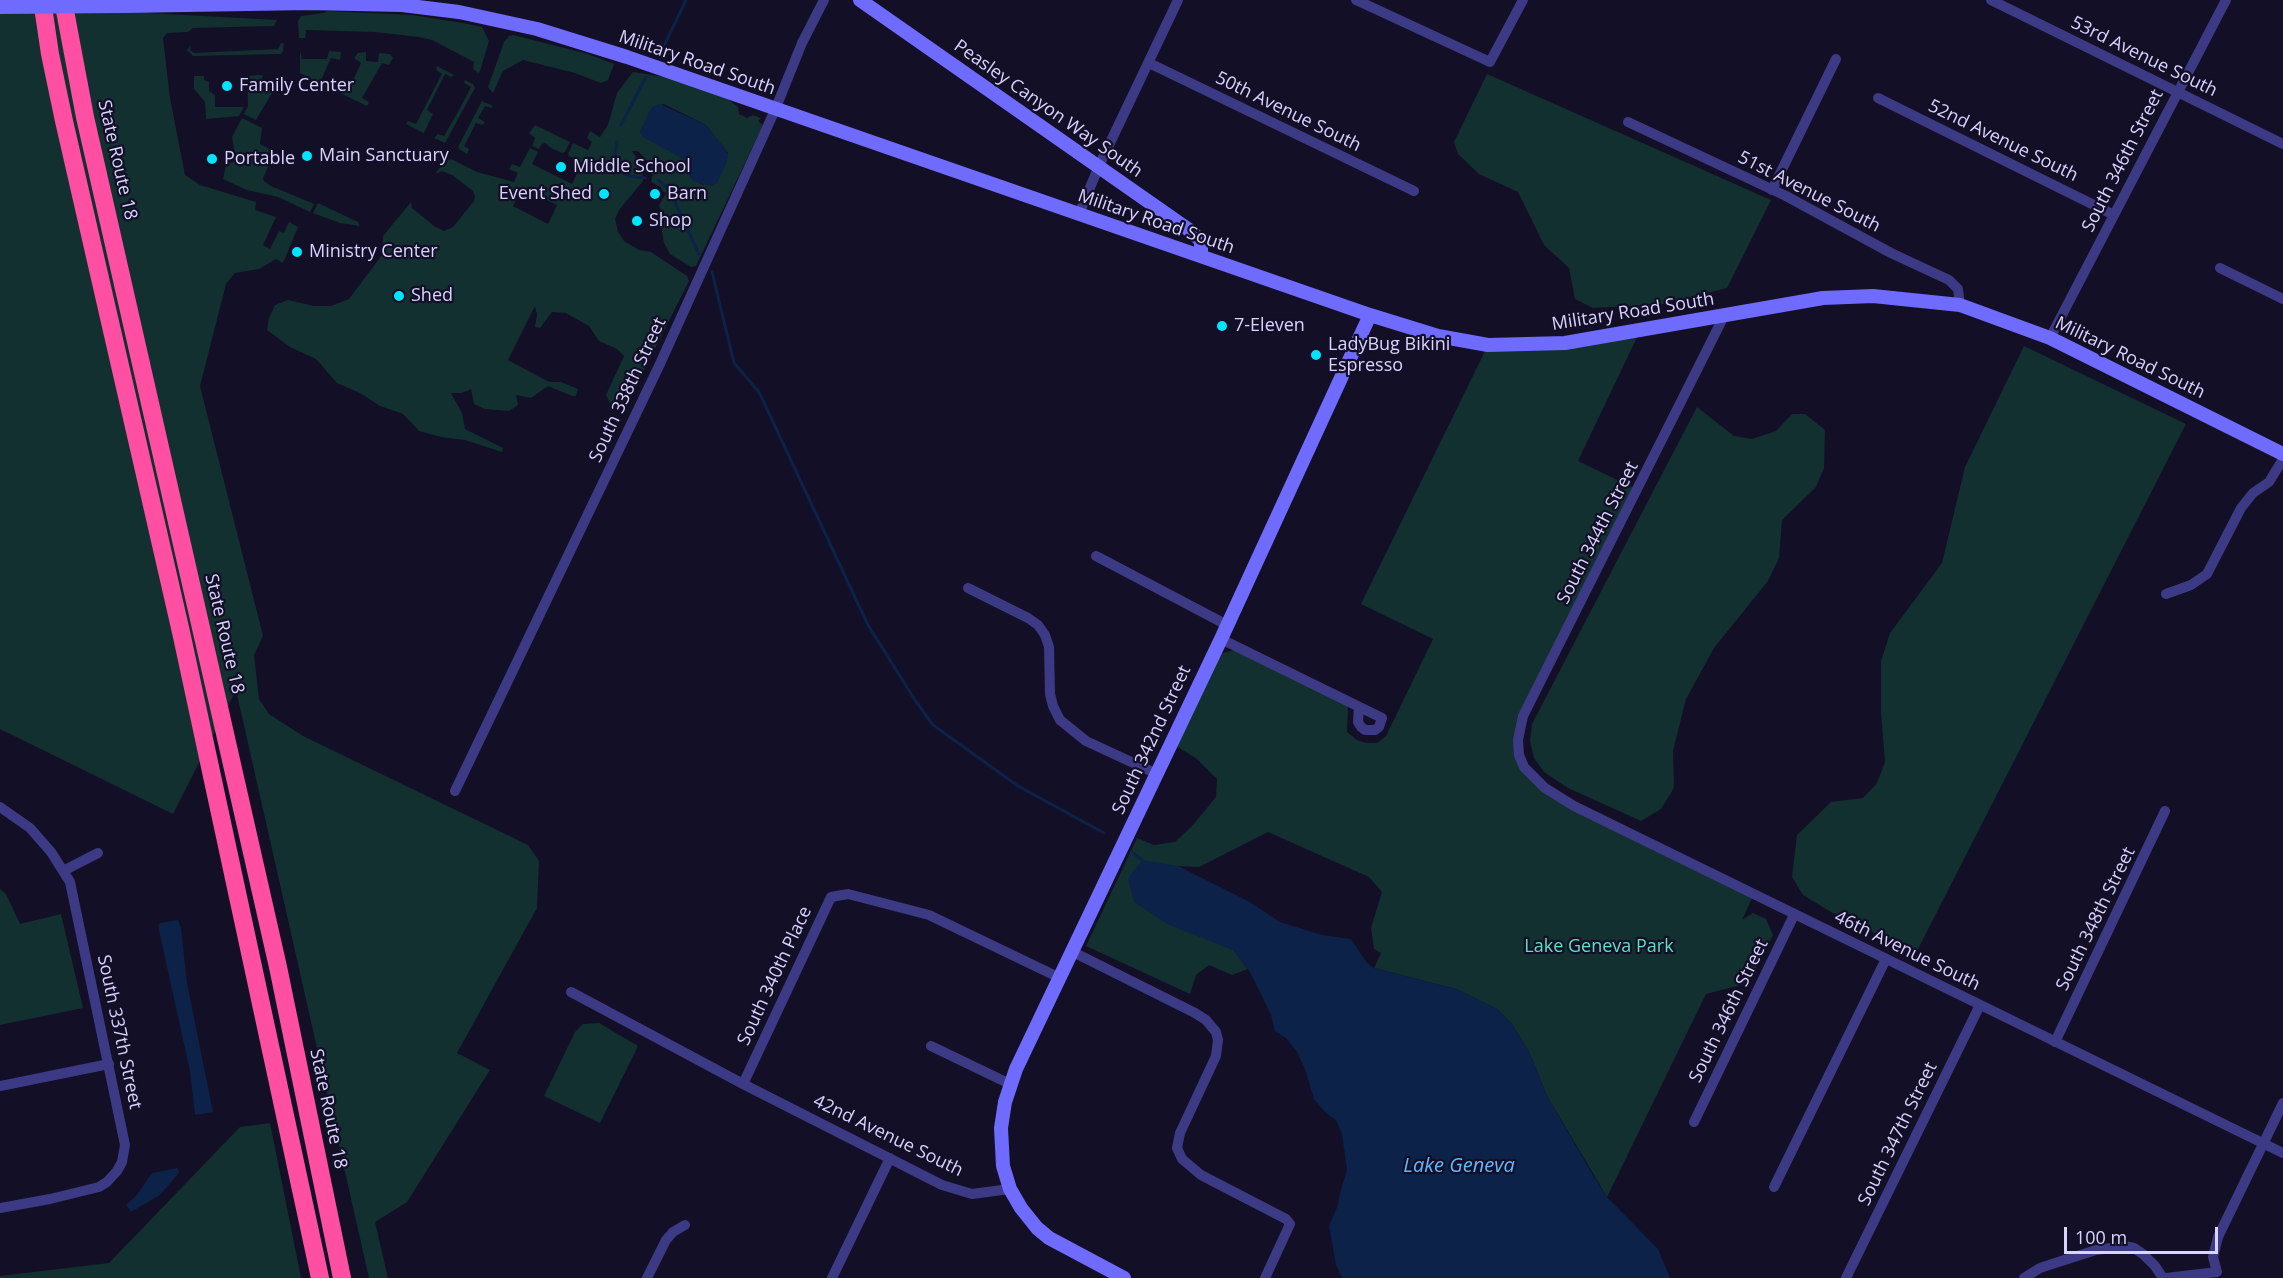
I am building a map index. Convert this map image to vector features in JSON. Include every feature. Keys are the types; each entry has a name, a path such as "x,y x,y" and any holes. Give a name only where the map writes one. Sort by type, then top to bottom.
{"highway":[{"path":"42,0 50,54 64,120 184,644 320,1278"},
{"name":"State Route 18","path":"63,0 85,117 275,956 342,1278"}],"main road":[{"name":"Peasley Canyon Way South","path":"860,0 1197,236 1201,241 1201,256"},
{"name":"Military Road South","path":"0,7 309,3 402,5 459,12 518,24 575,40 1370,315 1438,336 1488,345 1565,343 1822,298 1873,296 1960,305 2050,338 2283,454"},
{"name":"South 342nd Street","path":"1010,1189 1003,1166 1001,1137 1003,1110 1010,1084 1155,773 1221,639 1370,315"},
{"path":"1010,1189 1025,1214 1045,1235 1124,1278"}],"street":[{"name":"South 338th Street","path":"455,791 659,366 775,110 802,43 824,0"},
{"path":"1079,214 1099,166 1178,0"},
{"path":"1356,0 1490,62 1523,0"},
{"name":"53rd Avenue South","path":"1991,0 2283,144"},
{"name":"South 346th Street","path":"2050,338 2176,92 2226,0"},
{"path":"1772,189 1836,60"},
{"name":"50th Avenue South","path":"1149,63 1414,191"},
{"name":"52nd Avenue South","path":"1878,98 2114,215"},
{"name":"51st Avenue South","path":"1628,122 1772,189 1891,253 1949,280 1958,289 1960,305"},
{"path":"2220,268 2283,299"},
{"name":"South 344th Street","path":"1524,766 1518,755 1518,740 1523,716 1724,316"},
{"path":"2166,594 2191,585 2207,574 2241,508 2253,493 2269,482 2283,459"},
{"path":"1096,556 1227,625"},
{"path":"968,588 1014,610 1038,626 1046,636 1049,647 1050,694 1053,706 1060,720 1072,732 1086,741 1155,773"},
{"path":"1221,639 1359,707"},
{"name":"46th Avenue South","path":"1524,766 1534,779 1561,799 2283,1153"},
{"path":"0,807 30,828 63,871 98,854"},
{"name":"South 348th Street","path":"2055,1041 2166,811"},
{"name":"South 337th Street","path":"0,1208 92,1190 107,1182 122,1162 125,1145 109,1064 75,899 70,882 63,871"},
{"name":"South 340th Place","path":"742,1084 831,897 846,894 928,915 1060,978"},
{"name":"South 346th Street","path":"1694,1122 1794,915"},
{"path":"1073,952 1195,1013 1206,1020 1216,1032 1218,1040 1216,1056 1180,1133 1177,1144 1178,1153 1187,1165 1201,1175 1286,1219 1290,1224 1264,1278"},
{"path":"1774,1187 1886,959"},
{"name":"42nd Avenue South","path":"571,992 742,1084 942,1185 963,1192 981,1194 1010,1189"},
{"name":"South 347th Street","path":"1846,1278 1980,1005"},
{"path":"931,1046 1010,1084"},
{"path":"0,1086 109,1064"},
{"path":"2024,1278 2052,1264 2097,1250 2125,1246 2142,1254 2164,1278 2220,1275 2213,1257 2218,1237 2283,1103"},
{"path":"832,1278 890,1158"},
{"path":"647,1278 666,1240 673,1232 685,1226"}],"green space":[{"path":"0,0 145,0 148,13 277,20 274,26 193,28 188,32 167,33 163,38 170,98 185,175 200,185 256,202 255,210 276,217 263,245 270,249 279,231 284,233 289,222 298,227 283,263 276,259 259,269 235,273 226,284 200,386 263,636 254,655 259,699 269,714 303,736 528,845 539,861 537,908 457,1053 490,1070 407,1202 375,1222 388,1278 369,1278 236,690 173,814 0,729"},
{"path":"327,11 412,15 463,23 482,27 489,41 478,73 473,69 474,62 432,40 419,37 375,32 306,30 305,38 299,38 298,21 301,16"},
{"path":"513,35 588,54 614,64 608,80 601,83 575,73 523,60 503,71 493,93 488,87 504,42"},
{"path":"281,43 284,44 281,54 193,56 187,50 191,45 190,50 194,53 278,49"},
{"path":"300,51 302,59 327,59 329,51 341,52 340,60 331,58 321,80 328,84 327,87 300,73"},
{"path":"366,52 366,61 378,62 379,53 390,54 393,58 389,65 382,63 362,98 369,102 367,106 338,92 340,88 348,91 361,63 354,58 358,53"},
{"path":"437,66 454,75 451,77 445,74 427,110 433,114 424,133 406,124 408,121 416,124 442,74 436,70"},
{"path":"633,72 671,78 727,98 738,107 739,114 747,118 753,115 761,118 758,121 763,125 696,266 691,267 670,254 664,243 660,221 662,213 659,205 666,193 651,182 653,173 651,165 638,151 632,151 642,166 643,181 619,210 615,219 618,232 624,241 639,250 651,252 687,276 689,281 627,404 619,407 610,403 606,395 624,356 617,349 599,341 589,326 566,313 552,312 540,328 535,327 537,315 535,306 508,360 549,382 561,382 578,389 576,396 548,386 531,398 516,395 518,405 509,411 485,409 474,404 471,389 462,393 451,393 462,413 465,429 503,448 502,452 465,440 419,431 403,414 380,406 360,393 337,383 316,359 290,347 267,330 275,305 288,300 314,306 331,306 349,299 382,255 383,236 411,202 412,208 434,226 444,231 453,227 474,201 475,196 473,191 452,175 442,171 435,174 445,161 451,159 477,172 514,182 518,173 509,169 512,164 520,167 530,148 538,152 532,164 572,184 582,163 568,154 573,143 588,150 592,142 587,138 590,131 600,137 608,125 617,93","holes":["664,104 706,125 728,153 703,185 690,177 691,166 685,160 640,132 653,107","522,188 557,205 548,224 513,206"]},
{"path":"1487,74 1771,200 1727,288 1665,304 1593,308 1575,299 1569,268 1544,245 1518,192 1479,174 1458,154 1454,142"},
{"path":"194,76 204,76 204,80 209,82 209,91 215,95 215,107 244,107 239,116 206,119 205,102 194,89"},
{"path":"247,76 263,76 261,81 275,88 256,120 244,114 248,106"},
{"path":"465,80 473,84 475,88 445,143 434,138 438,134 444,136 458,112 471,87 464,83"},
{"path":"482,101 493,106 491,108 485,106 478,118 485,122 483,125 476,123 464,146 469,149 467,154 458,147"},
{"path":"242,118 262,128 260,144 275,152 263,178 264,181 314,204 310,212 278,197 247,190 223,179 226,165 236,160 232,137"},
{"path":"535,125 570,142 565,152 562,153 545,143 539,149 532,146 535,138 529,133"},
{"path":"318,203 358,222 360,226 340,223 313,213"},
{"name":"Lake Geneva Park","path":"1640,331 1578,461 1638,490 1523,716 1519,755 1545,788 1754,894 1742,920 1753,913 1766,919 1773,935 1748,983 1706,994 1607,1197 1547,1096 1530,1054 1512,1024 1497,1009 1456,989 1374,968 1381,953 1374,949 1371,928 1382,892 1369,877 1268,832 1199,867 1177,866 1221,945 1233,950 1248,969 1232,975 1209,965 1196,975 1190,994 1086,946 1137,838 1154,845 1175,842 1193,825 1216,797 1217,779 1197,759 1176,746 1215,659 1223,653 1235,650 1348,705 1347,732 1357,740 1377,743 1386,736 1433,639 1361,604 1488,345"},
{"path":"2024,346 2186,424 1917,951 1846,921 1803,895 1792,877 1797,835 1831,802 1863,798 1877,783 1885,762 1881,713 1881,661 1890,633 1942,563 1965,467"},
{"path":"1697,407 1734,436 1752,439 1776,431 1792,414 1805,414 1825,430 1824,468 1816,487 1782,520 1779,558 1768,581 1714,648 1686,699 1673,751 1674,788 1661,809 1641,821 1568,788 1544,772 1534,758 1530,741 1532,724"},
{"path":"0,889 6,894 20,924 61,914 83,1008 0,1025"},
{"path":"599,1023 638,1046 600,1123 544,1096 575,1032 583,1024"},
{"path":"270,1123 301,1278 0,1278 0,1276 109,1263 240,1127"}],"water":[{"path":"660,104 706,125 726,150 728,157 717,183 710,186 693,181 690,177 691,166 685,160 643,137 640,132 649,112"},
{"name":"Lake Geneva","path":"1142,860 1178,866 1248,901 1280,922 1322,935 1351,939 1367,963 1374,968 1456,989 1497,1009 1512,1024 1530,1054 1547,1096 1594,1177 1607,1197 1658,1249 1670,1278 1342,1278 1336,1265 1329,1226 1338,1205 1347,1170 1342,1134 1336,1120 1326,1113 1314,1099 1297,1052 1286,1038 1275,1031 1271,1015 1257,986 1248,969 1233,950 1169,925 1134,902 1128,878"},
{"path":"178,920 181,928 187,983 213,1112 195,1115 190,1071 158,926 160,923"},
{"path":"178,1168 179,1173 160,1195 131,1212 126,1205 136,1196 152,1173"}],"waterway":[{"path":"660,54 686,0"},
{"path":"621,125 646,77"},
{"path":"617,142 615,155 618,170 629,176 645,178"},
{"path":"658,180 669,189 699,254"},
{"path":"712,272 734,363 759,392 868,625 915,700 933,725 1018,786 1104,833"},
{"path":"1133,853 1142,860"}],"place":[{"name":"Family Center","path":"227,86"},
{"name":"Main Sanctuary","path":"307,156"},
{"name":"Portable","path":"212,159"},
{"name":"Middle School","path":"561,167"},
{"name":"Event Shed","path":"604,194"},
{"name":"Barn","path":"655,194"},
{"name":"Shop","path":"637,221"},
{"name":"Ministry Center","path":"297,252"},
{"name":"Shed","path":"399,296"},
{"name":"7-Eleven","path":"1222,326"},
{"name":"LadyBug Bikini Espresso","path":"1316,355"}]}
